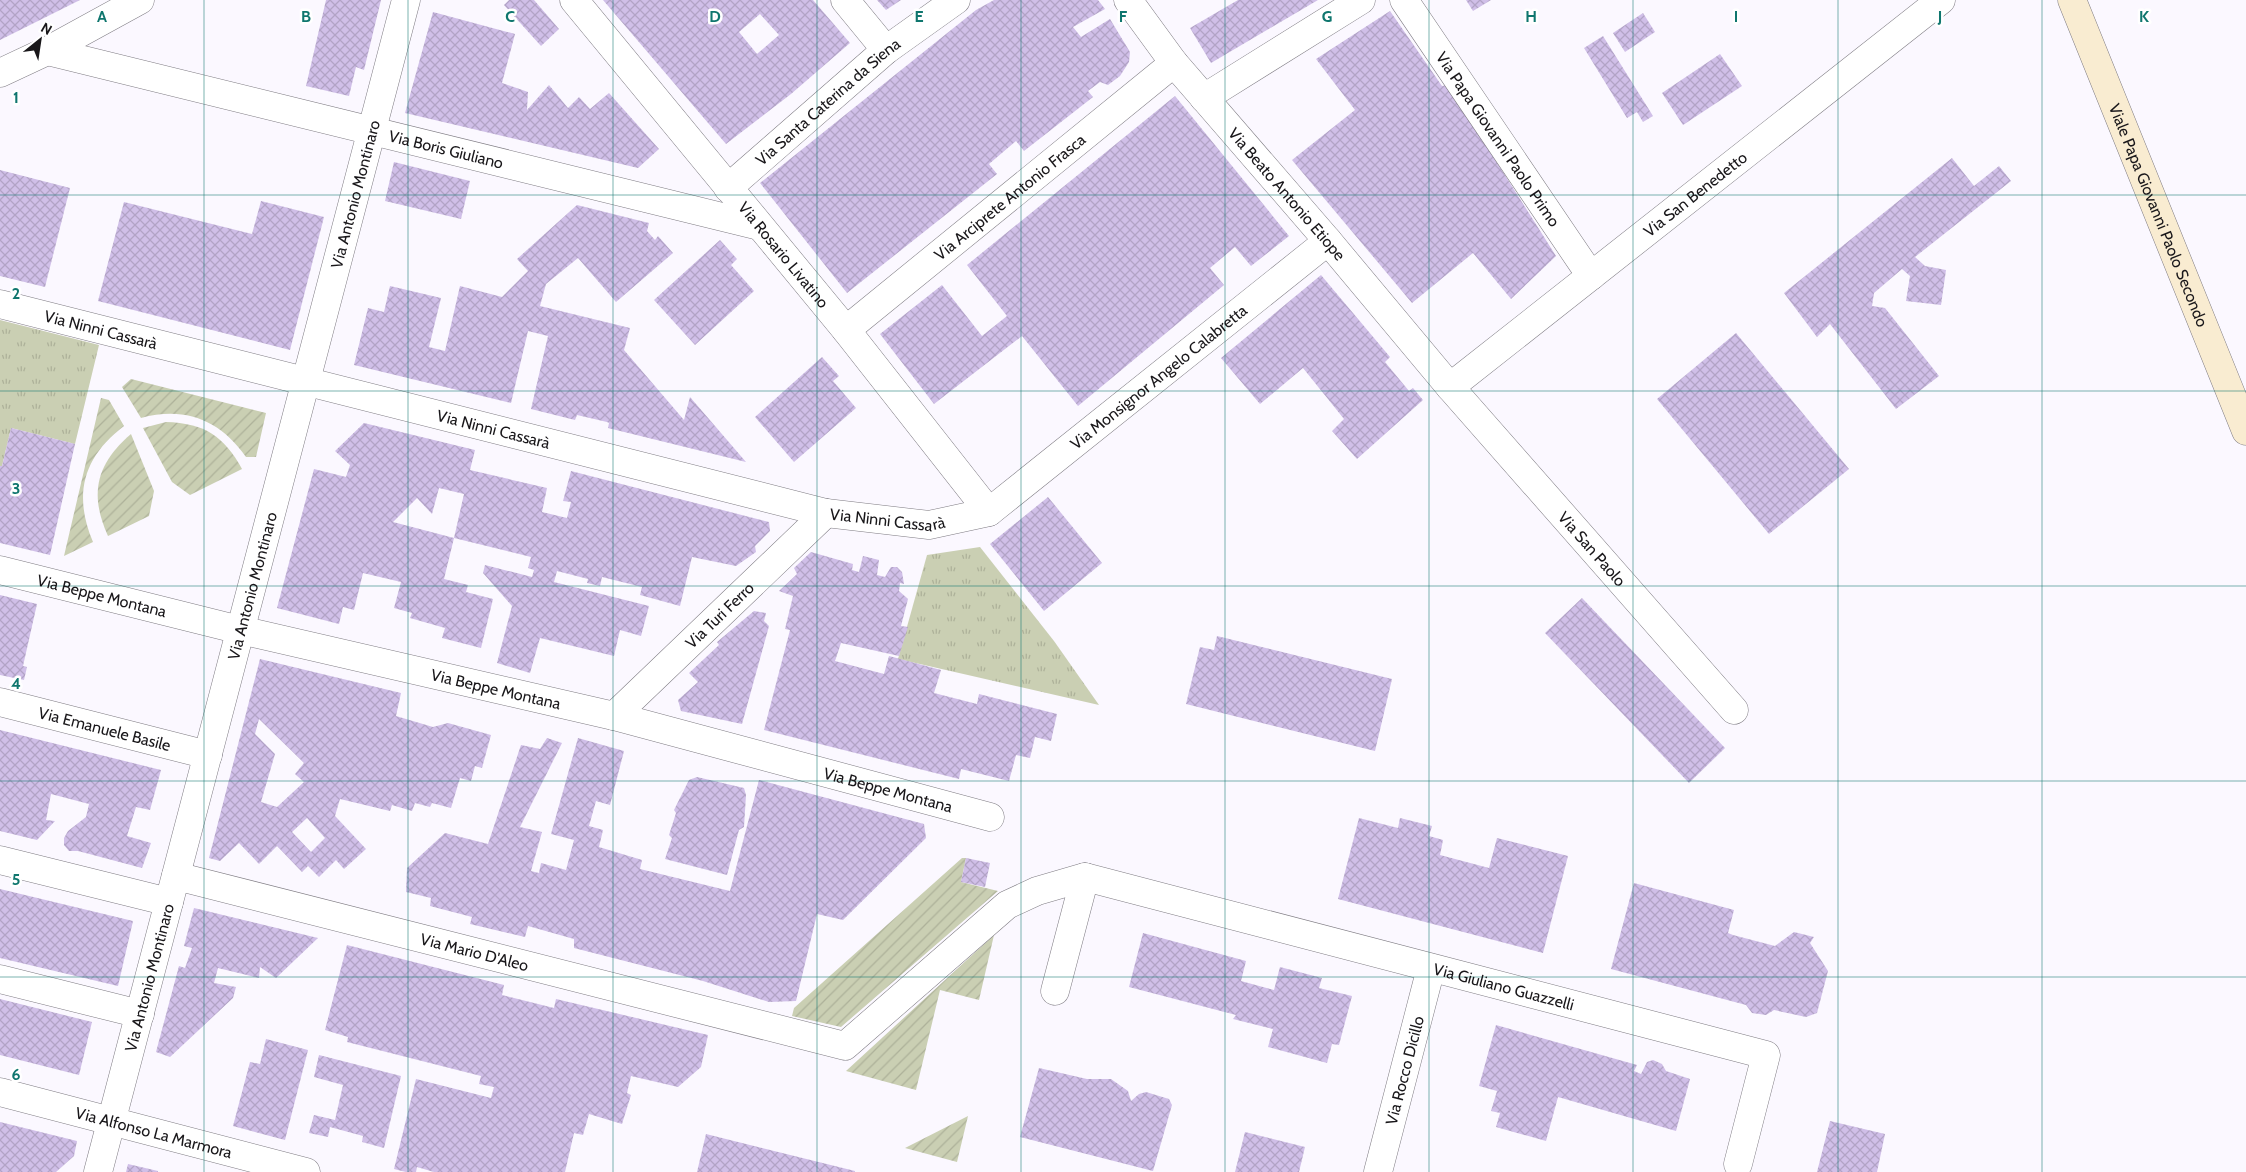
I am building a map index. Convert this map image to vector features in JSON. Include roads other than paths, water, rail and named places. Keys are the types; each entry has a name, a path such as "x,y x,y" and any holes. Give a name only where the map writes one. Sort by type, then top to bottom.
{"street":[{"path":"0,73 47,51 140,0"},
{"name":"Via Antonio Montinaro","path":"98,1172 406,0"},
{"name":"Via Rosario Livatino","path":"574,0 846,330 990,512"},
{"path":"845,0 886,50"},
{"name":"Via Santa Caterina da Siena","path":"728,188 886,50 956,0"},
{"name":"Via Beato Antonio Etiope","path":"1128,0 1174,63 1328,241 1450,387"},
{"path":"1204,98 1361,0"},
{"name":"Via Papa Giovanni Paolo Primo","path":"1404,0 1591,276"},
{"name":"Via San Benedetto","path":"1450,387 1941,0"},
{"name":"Viale Papa Giovanni Paolo Secondo","path":"2072,0 2246,431"},
{"name":"Via Boris Giuliano","path":"47,51 759,226"},
{"name":"Via Arciprete Antonio Frasca","path":"846,330 1174,63"},
{"name":"Via Monsignor Angelo Calabretta","path":"990,512 1328,241"},
{"name":"Via Ninni Cassarà","path":"0,304 826,512 929,525 990,512"},
{"name":"Via San Paolo","path":"1450,387 1734,710"},
{"name":"Via Turi Ferro","path":"614,716 826,512"},
{"name":"Via Beppe Montana","path":"0,570 240,630 614,716 990,817"},
{"name":"Via Emanuele Basile","path":"0,702 208,755"},
{"path":"0,860 169,902"},
{"name":"Via Mario D'Aleo","path":"176,876 845,1046 1007,905 1037,891 1085,877"},
{"path":"1055,991 1085,877"},
{"name":"Via Giuliano Guazzelli","path":"1085,877 1766,1056 1738,1164"},
{"name":"Via Rocco Dicillo","path":"1378,1172 1431,968"},
{"path":"0,979 140,1014"},
{"name":"Via Alfonso La Marmora","path":"0,1092 306,1172"}]}
